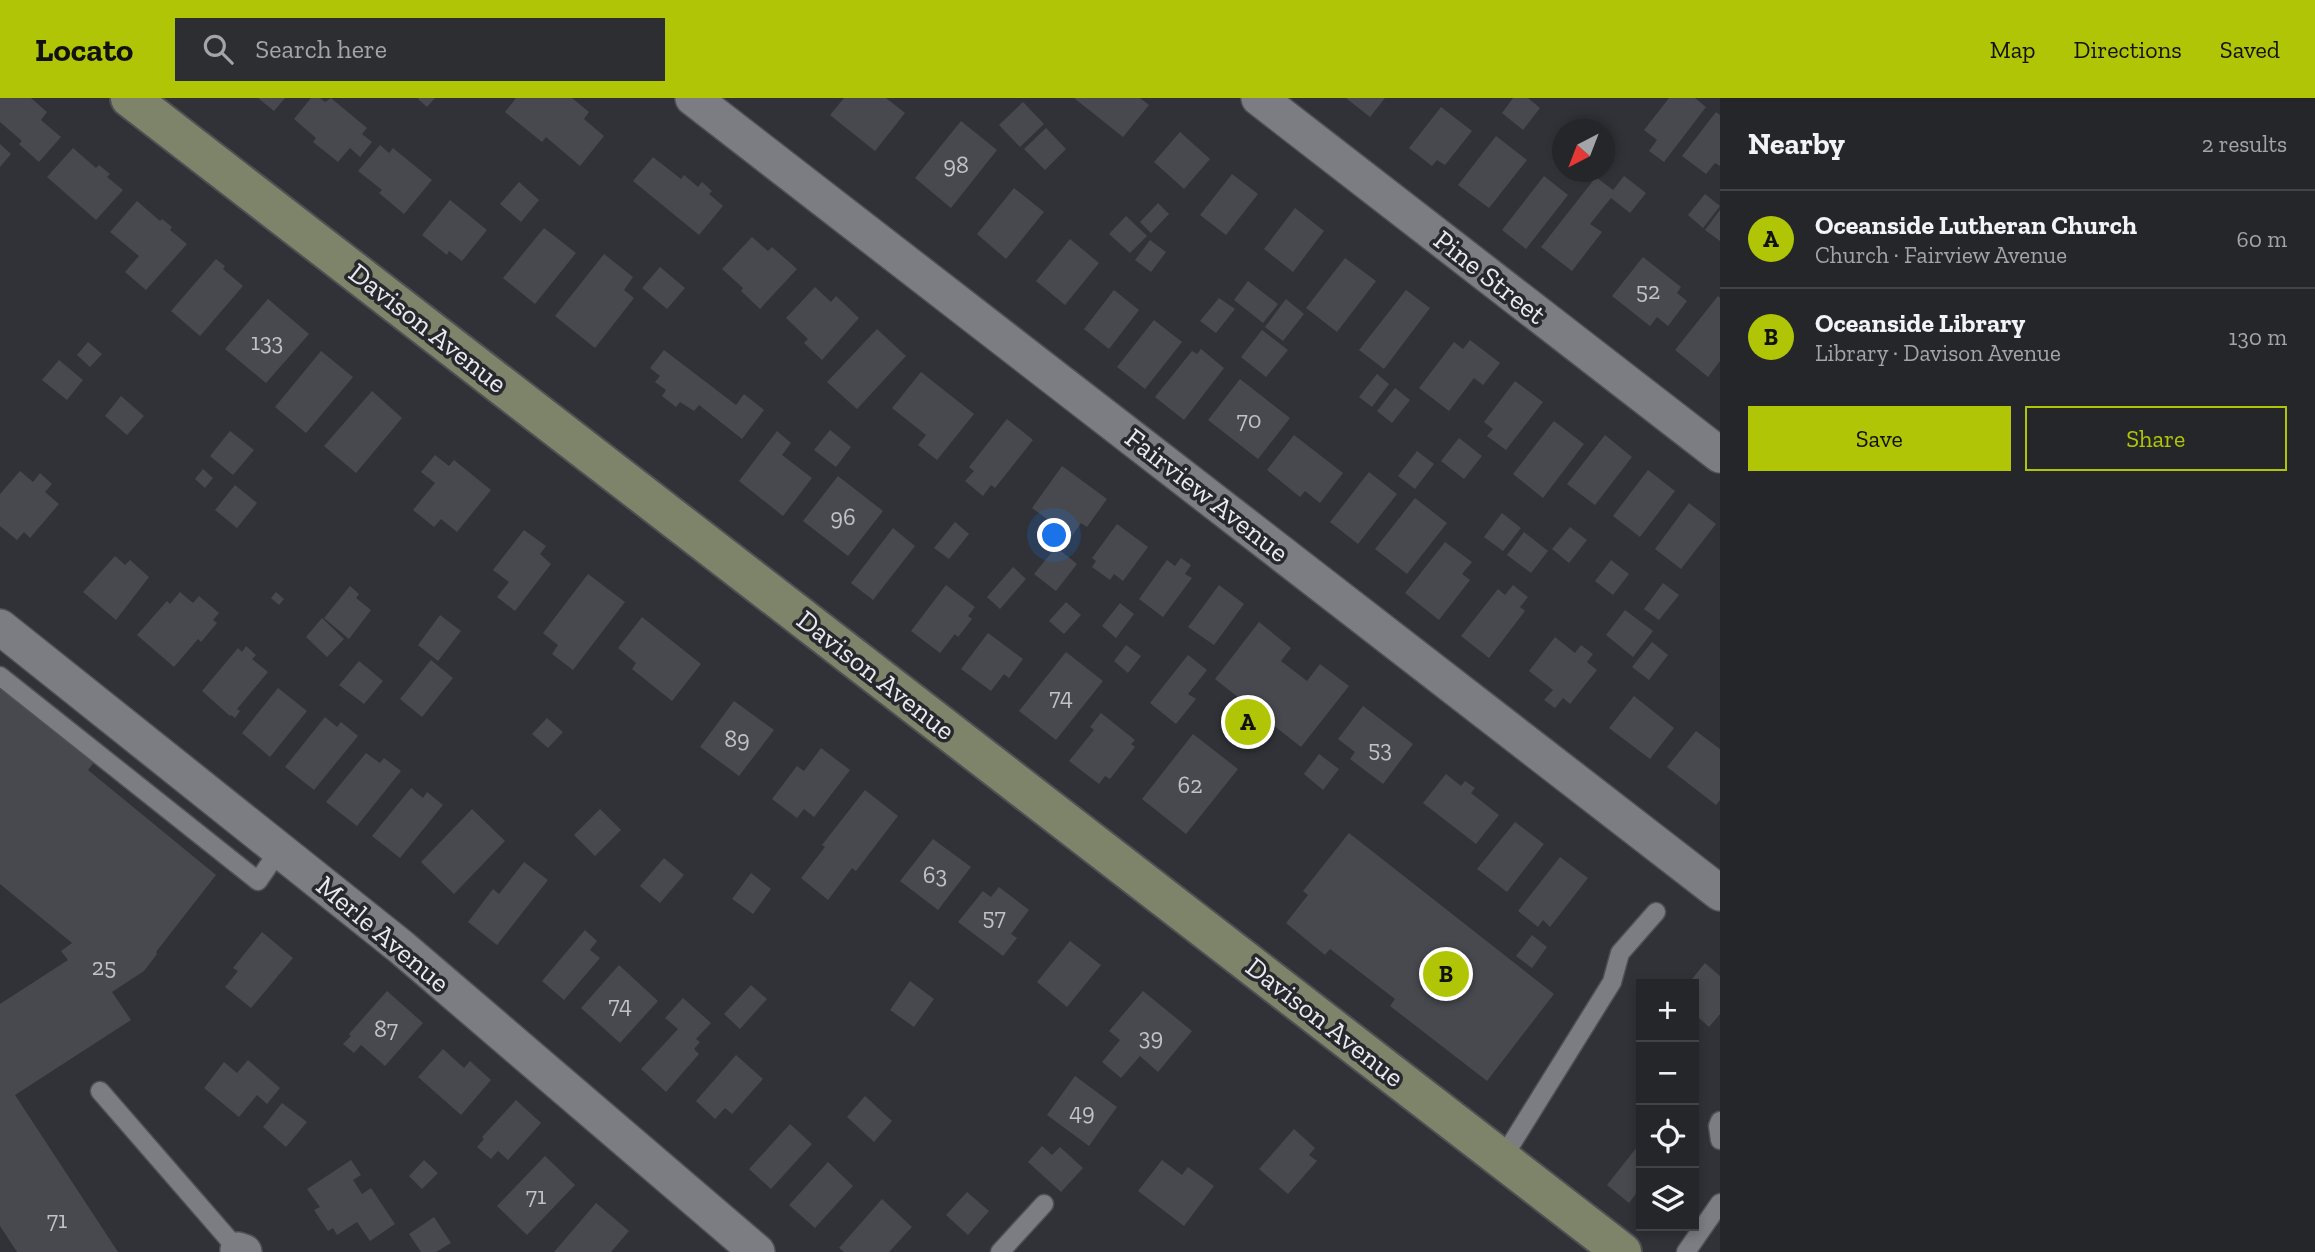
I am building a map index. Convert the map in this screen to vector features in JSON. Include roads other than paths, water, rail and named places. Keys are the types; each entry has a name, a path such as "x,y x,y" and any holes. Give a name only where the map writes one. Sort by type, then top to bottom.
{"main road":[{"name":"Davison Avenue","path":"130,98 1622,1252"}],"street":[{"name":"Fairview Avenue","path":"693,98 1720,893"},
{"name":"Pine Street","path":"1259,98 1720,455"},
{"name":"Merle Avenue","path":"0,627 401,947 757,1252"}],"lane":[{"path":"0,676 258,881 280,849"},
{"path":"1502,1158 1612,982 1619,953 1656,912"},
{"path":"100,1091 238,1251"},
{"path":"1720,1121 1720,1140"},
{"path":"1686,1252 1720,1203"},
{"path":"1000,1252 1044,1204"}],"place":[{"name":"Oceanside Lutheran Church","path":"1248,722"},
{"name":"Oceanside Library","path":"1446,974"}]}
